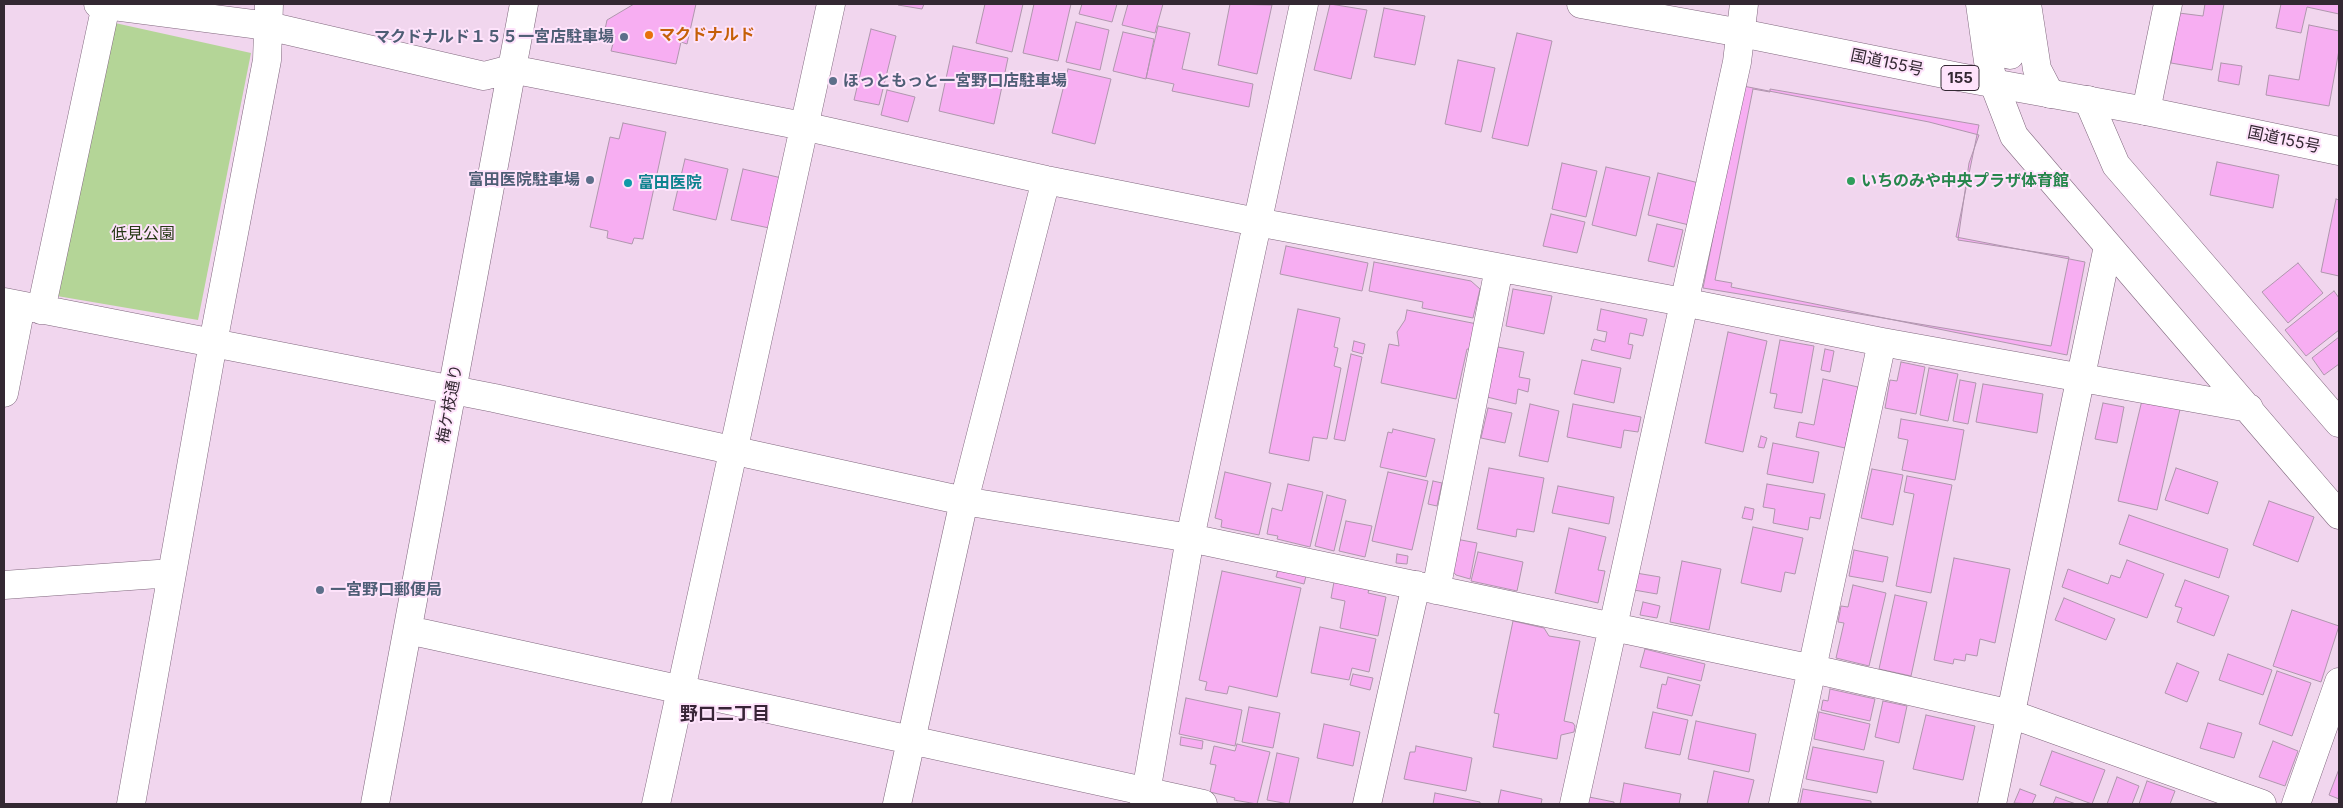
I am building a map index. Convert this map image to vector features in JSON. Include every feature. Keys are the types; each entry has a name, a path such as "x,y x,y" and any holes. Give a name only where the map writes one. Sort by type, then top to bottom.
{"main road":[{"name":"梅ケ枝通り","path":"375,804 524,4"},
{"path":"656,804 679,689 831,4"},
{"path":"1145,798 1190,538 1304,4"},
{"name":"国道155号","path":"1581,4 1741,33 1994,84 2146,111 2339,151"},
{"path":"1574,804 1741,33 1744,4"},
{"path":"1980,4 1988,61 1994,84 2014,136 2339,515"},
{"path":"2003,4 2010,55"},
{"path":"2027,4 2037,69 2050,94"},
{"path":"2146,111 2168,4"},
{"path":"4,393 22,306 102,5 268,15 484,76 511,69 803,126 1046,180 1257,222 1683,302 1882,342 2249,408"},
{"path":"131,804 213,343 267,60 268,15"},
{"path":"2088,100 2116,165 2339,423"},
{"path":"896,804 964,501 1046,180"},
{"path":"1992,804 2082,379 2108,246"},
{"path":"1367,804 1426,588 1498,268"},
{"path":"22,306 452,390 964,501 1190,538 1813,670 2011,714 2262,804"},
{"path":"1783,804 1882,342"},
{"path":"4,585 172,573"},
{"path":"408,630 679,689 1145,798 1203,804"},
{"path":"2296,804 2339,682"}],"green space":[{"name":"低見公園","path":"115,23 251,53 198,320 57,296"}],"building":[{"name":"マクドナルド","path":"634,4 696,4 687,44 681,42 676,64 611,51 615,36 604,34 607,20"},
{"path":"899,4 924,4 922,9"},
{"path":"985,4 1023,4 1012,52 976,43"},
{"path":"1034,4 1071,4 1058,61 1023,53"},
{"path":"1082,4 1117,4 1112,22 1079,14"},
{"path":"1128,4 1163,4 1155,33 1122,25"},
{"path":"1230,4 1272,5 1257,74 1218,65"},
{"path":"1330,4 1367,10 1351,79 1314,70"},
{"path":"2205,4 2224,4 2212,70 2171,63 2179,13 2203,16"},
{"path":"2281,4 2339,4 2339,14 2307,7 2301,33 2276,28"},
{"path":"1384,8 1425,16 1415,65 1374,57"},
{"path":"1076,22 1109,30 1100,70 1066,62"},
{"path":"2309,25 2339,31 2339,50 2329,106 2266,95 2269,75 2299,80"},
{"path":"1158,26 1190,33 1182,69 1253,84 1249,107 1172,91 1174,84 1146,78"},
{"path":"871,29 896,36 879,105 854,100"},
{"path":"1123,32 1154,39 1146,79 1113,71"},
{"path":"1517,33 1552,41 1528,146 1492,138"},
{"path":"953,46 1008,58 994,124 939,111"},
{"path":"1458,60 1495,68 1481,132 1445,124"},
{"path":"2221,63 2242,66 2239,85 2218,81"},
{"path":"1068,69 1111,79 1095,144 1052,133"},
{"name":"いちのみや中央プラザ体育館","path":"1743,86 1929,122 1979,135 1969,163 1958,240 2069,257 2051,346 1703,288"},
{"name":"いちのみや中央プラザ体育館","path":"1753,89 1770,92 1770,89 1979,125 1956,237 2085,262 2067,355 1731,287 1732,283 1715,280"},
{"path":"887,90 915,97 908,122 881,115"},
{"name":"富田医院","path":"623,123 666,132 643,239 634,238 632,244 607,238 608,231 590,227 610,137 619,139"},
{"path":"685,159 728,169 716,220 673,210"},
{"path":"2217,162 2279,175 2273,208 2210,195"},
{"path":"1562,163 1597,171 1586,217 1552,209"},
{"path":"1606,167 1650,177 1636,236 1592,225"},
{"path":"743,169 786,179 774,229 731,220"},
{"path":"1658,173 1699,183 1689,225 1648,215"},
{"path":"2336,199 2339,200 2339,276 2321,272"},
{"path":"1551,214 1585,222 1577,253 1543,246"},
{"path":"1657,224 1683,230 1674,267 1648,261"},
{"path":"1286,246 1368,263 1362,291 1280,274"},
{"path":"1374,262 1471,281 1480,289 1473,318 1422,308 1423,302 1369,291"},
{"path":"2298,263 2323,293 2288,323 2262,292"},
{"path":"1513,289 1552,296 1544,334 1506,326"},
{"path":"2334,291 2339,298 2339,330 2306,356 2285,330"},
{"path":"1298,309 1340,318 1334,347 1338,348 1334,366 1341,368 1327,439 1313,437 1309,461 1269,453"},
{"path":"1601,309 1647,319 1643,336 1630,333 1628,344 1633,345 1630,359 1591,350 1594,339 1605,342 1607,332 1597,330"},
{"path":"1407,310 1477,324 1473,350 1467,349 1456,399 1381,383 1389,344 1399,346 1397,332 1405,320"},
{"path":"1728,332 1767,341 1743,452 1705,443"},
{"path":"2339,337 2339,364 2324,375 2312,358"},
{"path":"1780,340 1814,346 1802,413 1774,408 1777,394 1770,393"},
{"path":"1354,341 1365,344 1363,354 1352,351"},
{"path":"1498,347 1524,352 1519,377 1530,379 1528,392 1518,389 1516,404 1487,397"},
{"path":"1825,349 1834,351 1830,372 1821,370"},
{"path":"1351,354 1362,357 1345,441 1334,439"},
{"path":"1582,360 1621,368 1614,403 1574,394"},
{"path":"1901,362 1925,367 1916,414 1885,408 1890,380 1897,381"},
{"path":"1929,368 1958,374 1948,421 1920,415"},
{"path":"1823,379 1858,387 1845,448 1796,437 1799,422 1814,425"},
{"path":"1960,380 1976,383 1968,424 1953,421"},
{"path":"1983,384 2043,394 2037,433 1976,422"},
{"path":"2143,396 2181,405 2157,510 2118,501"},
{"path":"2103,403 2124,407 2117,443 2095,439"},
{"path":"1530,404 1559,411 1548,462 1519,456"},
{"path":"1573,404 1641,417 1638,432 1624,430 1621,448 1567,437"},
{"path":"1488,408 1512,413 1505,443 1481,438"},
{"path":"1901,419 1964,430 1955,480 1902,470 1908,440 1898,438"},
{"path":"1393,429 1435,439 1426,477 1380,467 1388,432 1392,433"},
{"path":"1761,436 1767,438 1764,448 1758,447"},
{"path":"1773,443 1819,452 1813,483 1767,474"},
{"path":"1489,468 1544,478 1534,532 1517,529 1516,537 1477,529"},
{"path":"2176,468 2218,482 2208,514 2165,500"},
{"path":"1872,469 1903,475 1893,525 1861,518"},
{"path":"1225,472 1271,483 1259,535 1221,527 1222,520 1215,518"},
{"path":"1388,472 1428,481 1412,550 1372,541"},
{"path":"1907,476 1952,485 1931,593 1896,586 1914,494 1904,492"},
{"path":"1433,481 1442,483 1437,506 1428,504"},
{"path":"1288,484 1323,492 1310,547 1277,539 1278,536 1267,534 1272,508 1282,511"},
{"path":"1767,484 1825,494 1820,519 1810,517 1808,530 1773,523 1775,509 1763,507"},
{"path":"1558,486 1614,497 1609,524 1552,513"},
{"path":"1327,495 1346,500 1334,551 1315,546"},
{"path":"2269,501 2314,517 2298,562 2253,545"},
{"path":"1745,507 1754,509 1752,520 1742,518"},
{"path":"2129,515 2228,549 2219,578 2119,544"},
{"path":"1346,521 1372,526 1365,557 1339,551"},
{"path":"1753,527 1803,538 1795,574 1785,572 1781,592 1741,583"},
{"path":"1569,528 1606,537 1598,570 1605,571 1598,603 1555,593"},
{"path":"1456,539 1477,543 1470,579 1456,575 1449,567"},
{"path":"1854,550 1888,557 1883,582 1849,576"},
{"path":"1478,552 1523,562 1517,591 1471,581"},
{"path":"1397,554 1408,556 1407,564 1396,563"},
{"path":"1954,558 2010,569 1995,643 1980,639 1977,656 1966,654 1965,661 1954,659 1953,664 1934,660"},
{"path":"2127,560 2164,574 2147,618 2062,587 2068,569 2108,584 2111,575 2120,578"},
{"path":"1682,561 1721,569 1709,630 1670,622"},
{"path":"1278,570 1306,576 1304,584 1276,577"},
{"path":"1222,571 1301,588 1277,697 1229,686 1227,694 1205,690 1207,682 1199,680"},
{"path":"1636,573 1660,577 1657,594 1634,590"},
{"path":"2185,580 2229,596 2214,636 2177,622 2182,608 2175,606"},
{"path":"1334,582 1369,589 1368,593 1386,597 1378,636 1340,628 1345,601 1331,598"},
{"path":"1853,585 1886,593 1869,666 1836,658 1844,623 1838,622 1841,606 1848,607"},
{"path":"1895,595 1927,602 1911,676 1879,669"},
{"path":"2064,598 2115,619 2106,640 2055,620"},
{"path":"1643,602 1660,606 1657,618 1640,615"},
{"path":"2292,610 2339,626 2321,682 2273,666"},
{"path":"1513,621 1544,628 1549,636 1580,641 1564,721 1573,723 1575,726 1574,732 1561,735 1557,759 1493,747 1499,714 1494,713"},
{"path":"1320,627 1376,639 1369,672 1352,668 1349,680 1311,673"},
{"path":"1645,649 1705,664 1701,681 1640,667"},
{"path":"2228,654 2272,670 2263,695 2219,680"},
{"path":"2177,663 2199,672 2187,702 2165,693"},
{"path":"2277,671 2311,683 2292,736 2259,724"},
{"path":"1353,674 1373,678 1370,690 1350,685"},
{"path":"1668,677 1700,685 1692,716 1657,708 1662,684 1666,685"},
{"path":"1830,689 1875,699 1870,721 1821,710 1823,700 1828,701"},
{"path":"1186,698 1242,710 1235,746 1179,734"},
{"path":"1883,701 1907,706 1899,743 1875,737"},
{"path":"1249,707 1280,713 1273,748 1242,742"},
{"path":"1653,712 1688,720 1680,755 1645,748"},
{"path":"1819,712 1870,724 1864,750 1814,739"},
{"path":"1926,715 1975,726 1963,780 1913,769"},
{"path":"1696,721 1756,734 1749,772 1688,759"},
{"path":"2208,723 2242,733 2234,758 2200,748"},
{"path":"1324,724 1360,732 1353,766 1317,758"},
{"path":"1181,737 1203,741 1202,749 1180,745"},
{"path":"2273,741 2298,751 2285,786 2259,777"},
{"path":"1237,744 1270,752 1257,804 1234,800 1235,798 1210,792 1216,765 1210,764 1214,746 1235,751"},
{"path":"1416,746 1472,758 1466,791 1404,779 1410,752 1415,752"},
{"path":"1813,747 1884,761 1877,793 1806,779"},
{"path":"2052,751 2105,770 2092,804 2040,785"},
{"path":"1277,753 1299,758 1289,804 1267,800"},
{"path":"2339,769 2339,799 2329,795"},
{"path":"1714,771 1754,780 1748,804 1707,804"},
{"path":"2117,777 2139,786 2132,804 2107,804"},
{"path":"2147,781 2175,791 2170,804 2139,804"},
{"path":"1624,783 1681,794 1679,804 1620,804"},
{"path":"1803,789 1871,801 1871,804 1800,804"},
{"path":"2020,789 2036,795 2032,804 2014,803"},
{"path":"1501,790 1542,799 1541,804 1498,804"},
{"path":"1435,793 1480,802 1480,804 1433,804"},
{"path":"1589,797 1614,802 1614,804 1588,804"},
{"path":"2056,797 2076,804 2053,804"}],"place":[{"name":"マクドナルド","path":"649,35"},
{"name":"マクドナルド１５５一宮店駐車場","path":"624,37"},
{"name":"ほっともっと一宮野口店駐車場","path":"833,81"},
{"name":"富田医院駐車場","path":"590,180"},
{"name":"いちのみや中央プラザ体育館","path":"1851,181"},
{"name":"富田医院","path":"628,183"},
{"name":"一宮野口郵便局","path":"320,590"}],"district":[{"name":"野口二丁目","path":"725,715"}]}
